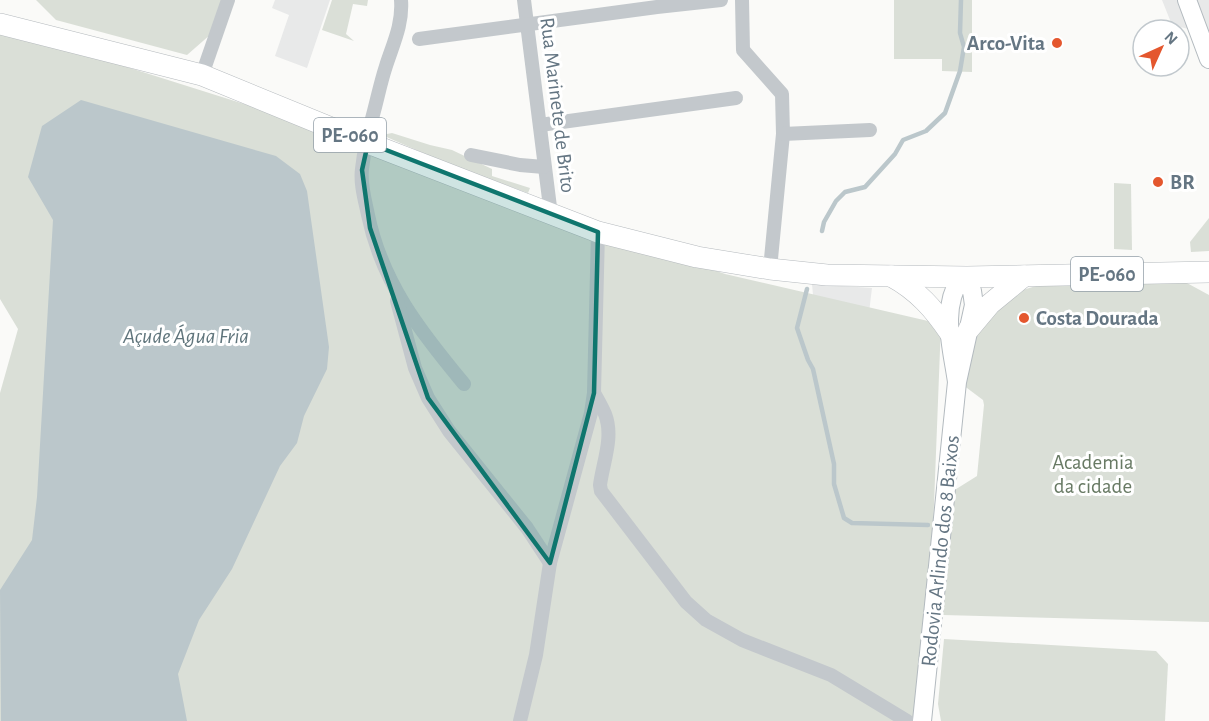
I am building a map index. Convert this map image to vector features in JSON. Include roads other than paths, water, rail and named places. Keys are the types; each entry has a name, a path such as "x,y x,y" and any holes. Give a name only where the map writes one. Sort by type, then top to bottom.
{"main road":[{"path":"1187,0 1209,59"},
{"name":"PE-060","path":"0,24 202,75 368,143 598,232 697,256 770,269 827,275 961,277 1199,272"},
{"path":"1199,272 1209,263"},
{"path":"888,275 920,296 941,320 960,331 1024,276"},
{"name":"Rodovia Arlindo dos 8 Baixos","path":"922,721 957,382 960,331 949,303 961,277 972,291 974,311 960,331"}],"street":[{"path":"202,75 228,0"},
{"path":"401,0 399,25 372,117 362,170 363,193 378,252 394,290 415,368 428,398 454,438 527,528 550,563"},
{"name":"Rua Marinete de Brito","path":"524,0 551,214"},
{"path":"419,39 527,23 720,0"},
{"path":"742,0 743,50 782,94 783,134 770,269"},
{"path":"540,125 736,98"},
{"path":"783,134 870,130"},
{"path":"471,155 520,165 544,167"},
{"path":"520,721 536,655 550,563 588,424 594,393 598,232"},
{"path":"394,290 422,334 464,384"},
{"path":"594,393 606,415 609,441 600,485 601,491 686,602 717,628 768,651 831,675 907,721"}],"water":[{"name":"Açude Água Fria","path":"81,100 276,156 300,174 307,191 329,347 327,369 304,416 297,443 280,466 232,569 199,620 178,674 187,721 1,721 0,590 32,540 37,497 53,220 28,177 42,126"}],"waterway":[{"path":"822,231 824,222 836,201 845,192 865,187 895,154 903,140 926,131 945,113 960,71 964,47 960,33 961,0"},
{"path":"807,289 797,328 813,369 834,464 834,484 844,518 852,523 928,525"}],"place":[{"name":"Arco-Vita","path":"1057,43"},
{"name":"BR","path":"1158,182"},
{"name":"Costa Dourada","path":"1024,318"}],"park label":[{"name":"Academia da cidade","path":"1093,474"}]}
